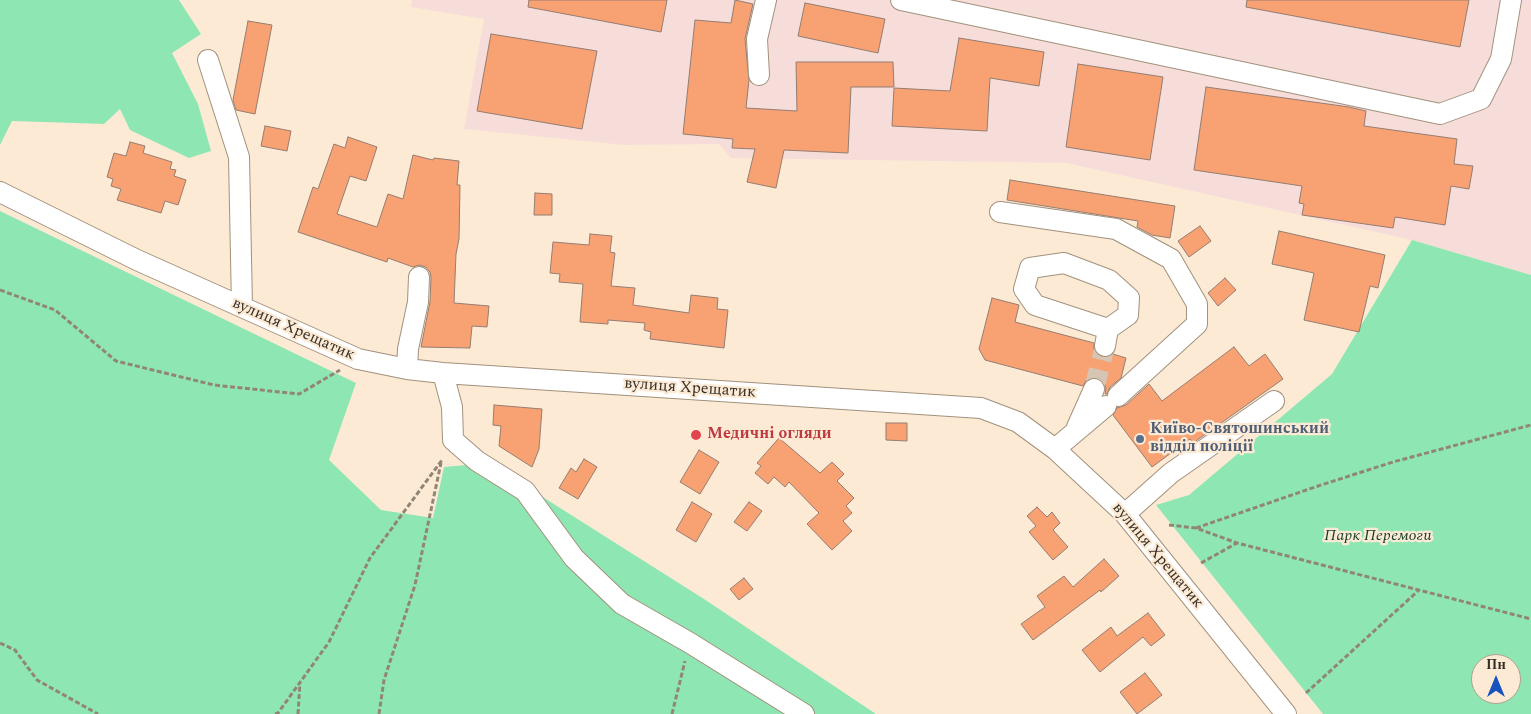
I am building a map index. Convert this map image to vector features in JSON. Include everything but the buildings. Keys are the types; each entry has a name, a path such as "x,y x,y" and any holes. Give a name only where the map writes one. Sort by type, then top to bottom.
{"street":[{"path":"760,75 757,39 766,0"},
{"path":"901,0 926,3 1440,114 1481,99 1501,59 1511,0"},
{"path":"208,60 239,157 242,307"},
{"name":"вулиця Хрещатик","path":"0,192 138,260 358,359 406,369 443,373 981,408 1018,422 1055,449 1125,514 1286,714"},
{"path":"1000,212 1116,229 1171,259 1197,304 1197,324 1112,401 1055,449"},
{"path":"1064,263 1109,280 1129,298 1128,315 1107,337 1035,304 1024,289 1030,268 1064,263"},
{"path":"406,369 418,302 419,277"},
{"path":"443,373 452,407 453,440 477,461 525,491 574,558 622,604 690,643 804,714"},
{"path":"1076,431 1094,389"},
{"path":"1125,514 1171,473 1274,401"}],"path":[{"path":"0,290 55,310 116,361 214,385 299,394 358,359"},
{"path":"1196,528 1394,462 1531,425"},
{"path":"275,714 278,713 329,642 370,558 442,460 453,440"},
{"path":"379,714 384,680 415,585 422,557 442,460"},
{"path":"1169,525 1196,528 1237,543 1531,619"},
{"path":"1201,563 1237,543"},
{"path":"1306,693 1419,590"},
{"path":"0,643 15,650 37,680 98,714"},
{"path":"672,714 690,643"},
{"path":"298,714 300,681"}],"shaded area":[{"path":"412,0 1531,0 1531,275 1412,240 1067,163 731,158 719,144 624,145 464,129 484,19 411,7"}],"green space":[{"path":"0,0 179,0 201,34 172,53 198,104 211,151 189,158 130,130 120,109 104,124 12,121 0,145"},
{"path":"0,211 356,383 329,460 381,510 433,518 444,467 489,463 704,599 876,714 0,714"},
{"name":"Парк Перемоги","path":"1412,240 1531,275 1531,714 1323,714 1156,505 1189,495 1332,374"}],"tunnel":[{"path":"1094,389 1105,346"}],"place":[{"name":"Медичні огляди","path":"696,435"},
{"name":"Київо-Святошинський відділ поліції","path":"1140,439"}]}
